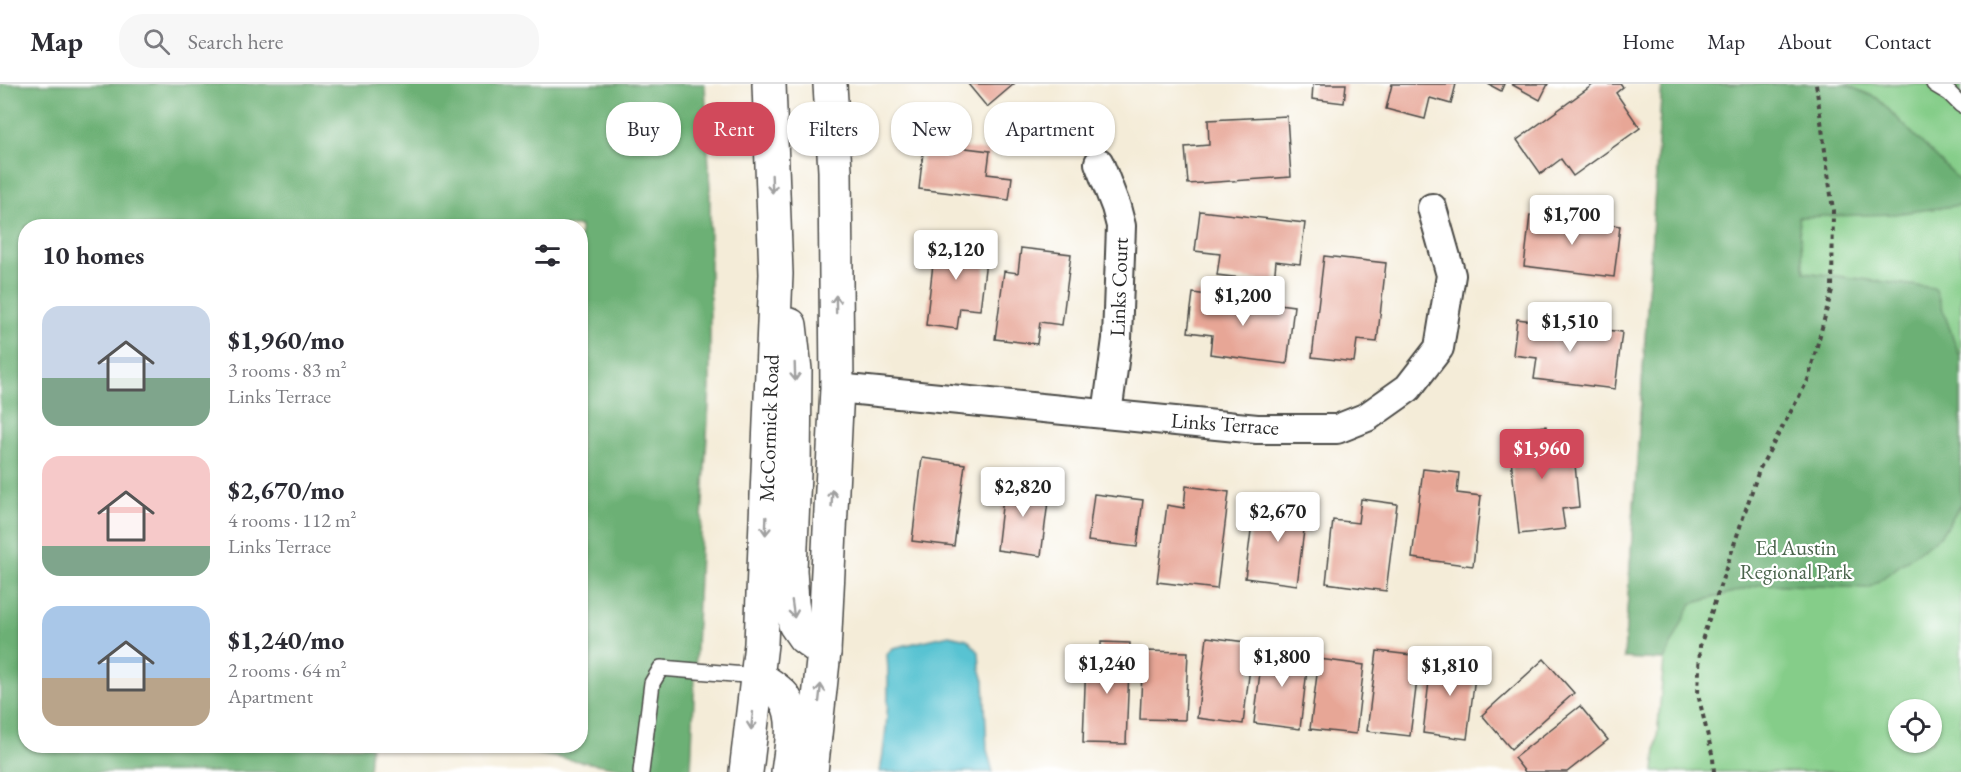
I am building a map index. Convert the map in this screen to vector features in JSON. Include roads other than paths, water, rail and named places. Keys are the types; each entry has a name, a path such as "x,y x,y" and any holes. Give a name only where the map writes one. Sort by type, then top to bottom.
{"main road":[{"name":"McCormick Road","path":"746,772 761,644 776,274 769,84"},
{"path":"811,772 824,652 837,388 835,171 830,84"},
{"path":"776,274 790,325 795,370 790,570 792,603 795,624 804,637 824,652"},
{"path":"757,676 783,696 790,710 792,736 788,772"}],"street":[{"name":"Links Court","path":"1099,163 1121,226 1117,339 1107,414"},
{"name":"Links Terrace","path":"837,388 1257,429 1337,429 1366,417 1408,388 1439,348 1451,275 1432,208"}],"lane":[{"path":"1934,84 1949,93 1961,105"},
{"path":"642,772 652,683 661,668 757,676"}],"water":[{"path":"949,635 967,639 979,652 984,681 987,750 993,772 880,772 887,713 887,654 893,648"}],"park label":[{"name":"Ed Austin Regional Park","path":"1796,560"}]}
